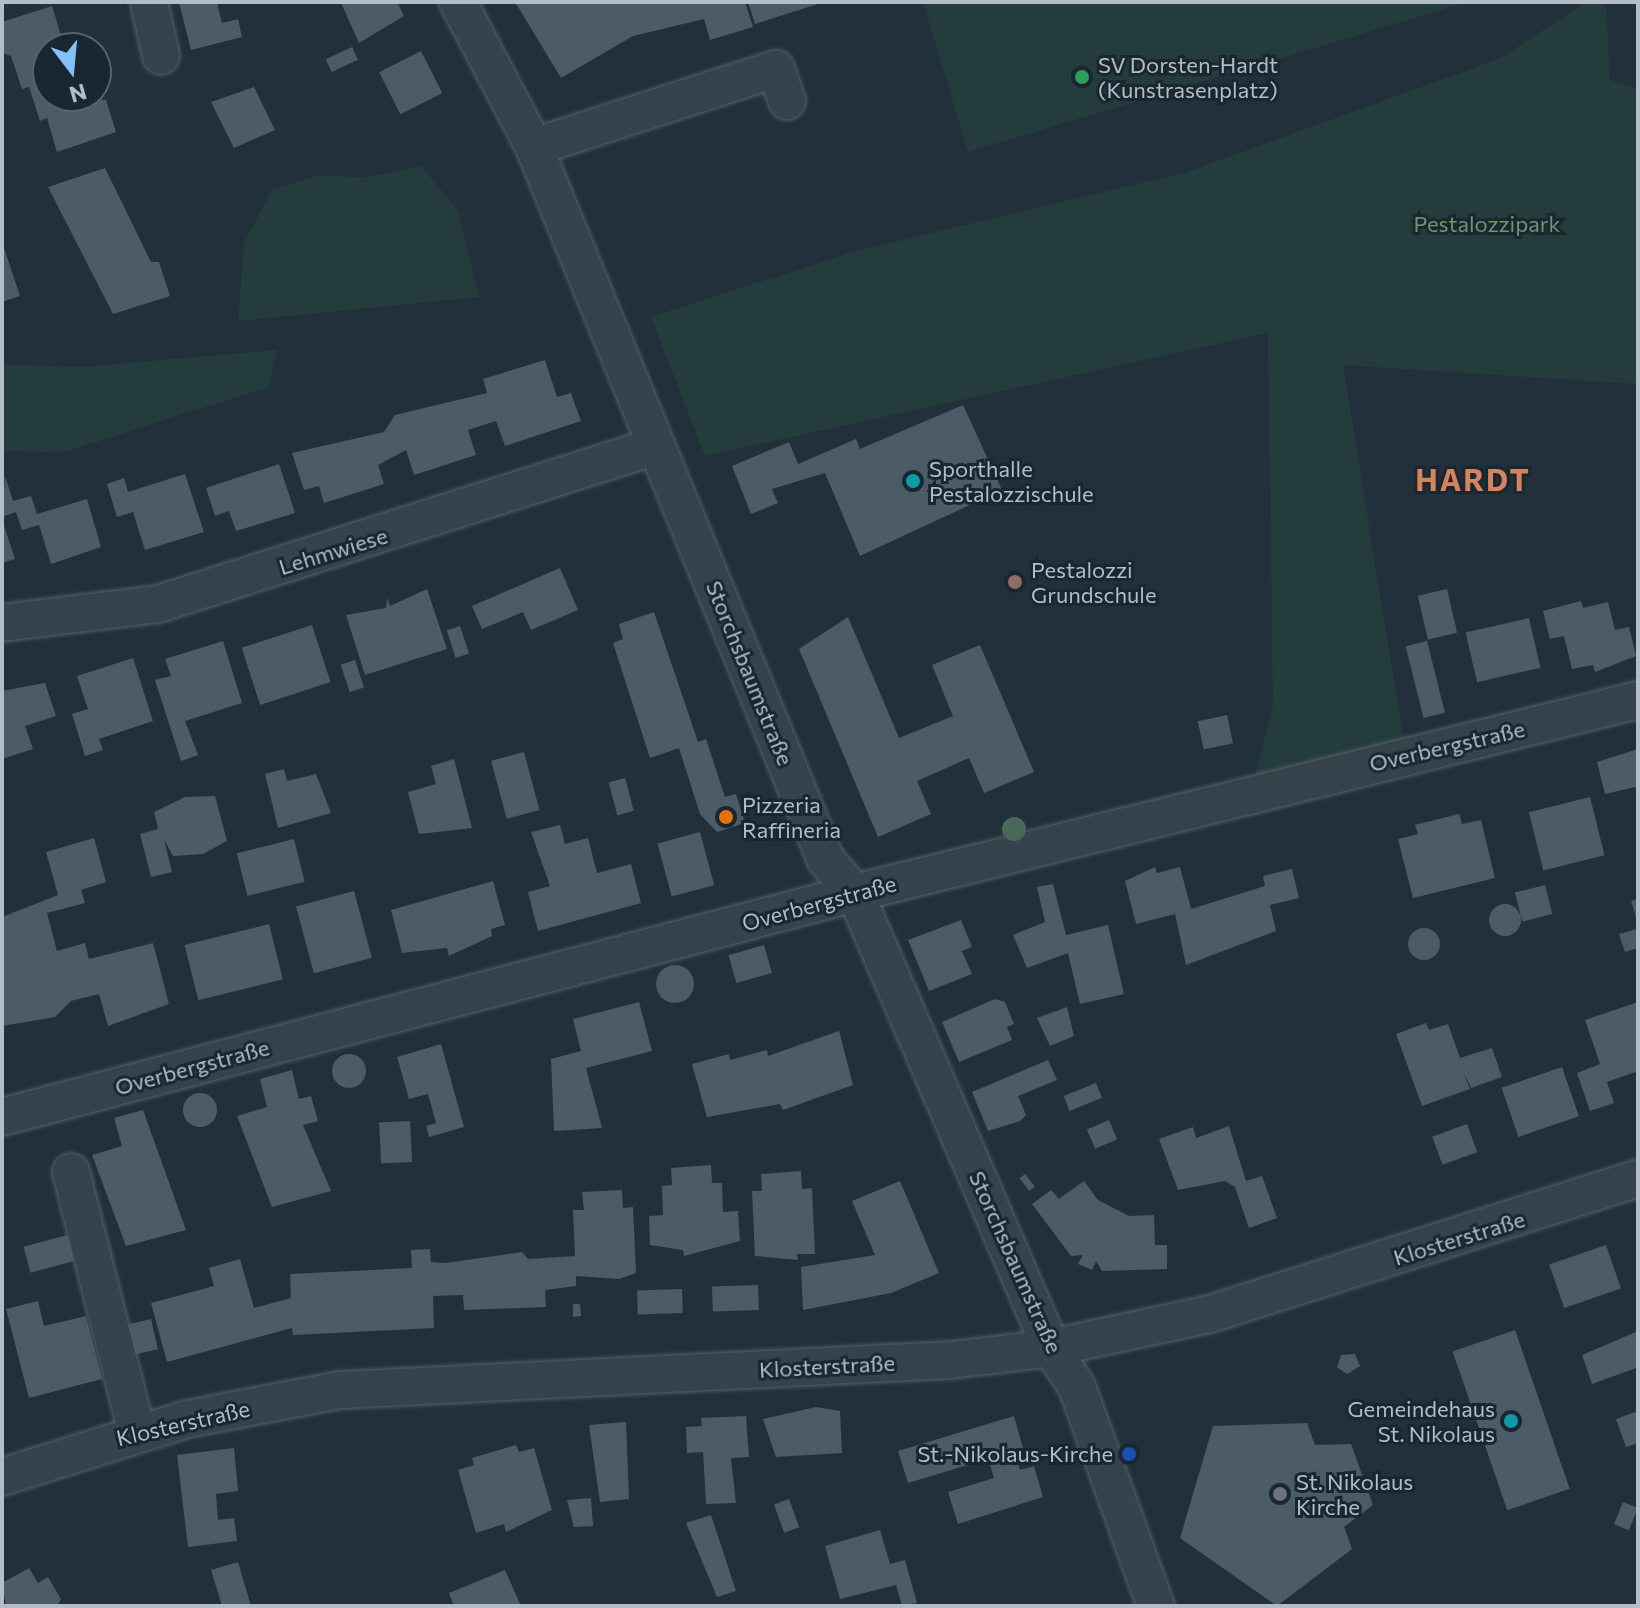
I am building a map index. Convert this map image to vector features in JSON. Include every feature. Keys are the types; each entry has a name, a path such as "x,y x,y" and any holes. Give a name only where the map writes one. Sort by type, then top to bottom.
{"street":[{"path":"149,2 161,56"},
{"name":"Storchsbaumstraße","path":"458,2 534,147 826,860 855,893 1051,1348 1077,1387 1156,1606"},
{"path":"534,147 776,69 787,101"},
{"name":"Lehmwiese","path":"2,623 158,604 656,446"},
{"name":"Overbergstraße","path":"2,1117 855,893 1638,700"},
{"path":"71,1172 137,1432"},
{"name":"Klosterstraße","path":"2,1477 137,1432 341,1390 951,1360 1051,1348 1210,1314 1638,1178"}],"green space":[{"name":"SV Dorsten-Hardt (Kunstrasenplatz)","path":"923,2 1468,2 968,152"},
{"name":"Pestalozzipark","path":"1586,2 1606,2 1610,80 1638,89 1638,384 1343,365 1404,743 1254,779 1273,707 1268,333 705,456 651,317 856,251 1187,172 1501,58"},
{"path":"421,166 458,210 479,297 238,321 244,243 272,190 316,176 369,177"},
{"path":"277,350 269,387 64,452 2,451 2,365 82,367"}],"building":[{"path":"179,2 217,2 222,23 238,19 242,37 191,50"},
{"path":"397,2 404,16 359,43 341,3"},
{"path":"515,2 745,2 753,27 710,40 704,19 633,36 561,78"},
{"path":"748,2 821,2 821,3 755,24"},
{"path":"52,6 60,32 32,32 32,96 29,87 22,89 11,56 2,53 2,22"},
{"path":"352,47 358,60 332,72 326,59"},
{"path":"421,51 442,93 400,114 379,72"},
{"path":"254,87 275,130 234,148 211,102"},
{"path":"37,112 110,112 116,132 57,152 47,118 40,121"},
{"path":"105,168 151,262 159,262 170,296 113,314 48,187"},
{"path":"2,242 20,296 2,302"},
{"path":"545,360 557,397 571,393 581,421 505,446 496,421 468,430 476,455 414,475 406,450 378,465 384,484 324,503 319,486 304,490 292,453 384,432 395,415 487,393 483,379"},
{"name":"Sporthalle Pestalozzischule","path":"963,405 1002,490 860,556 825,473 772,489 778,503 751,514 732,466 789,442 798,464 856,439 860,449"},
{"path":"279,464 295,513 236,531 229,511 215,516 206,488"},
{"path":"185,474 204,532 145,550 133,512 117,517 107,484 124,478 128,492"},
{"path":"5,476 13,501 31,496 37,514 87,499 101,547 51,564 39,525 22,530 16,512 2,517"},
{"path":"2,519 15,559 2,563"},
{"path":"560,568 578,610 531,630 523,612 482,629 472,606"},
{"path":"427,589 447,649 365,675 346,615 386,608 387,598 390,606"},
{"path":"1447,589 1457,633 1428,640 1418,596"},
{"path":"1581,601 1583,608 1608,602 1615,630 1629,627 1636,656 1595,672 1593,665 1572,669 1564,636 1550,639 1543,611"},
{"path":"654,612 698,742 706,739 725,797 736,794 745,823 717,832 700,814 679,748 650,758 613,643 623,639 619,624"},
{"path":"848,617 899,738 953,716 932,665 980,645 1034,772 984,793 969,758 917,781 931,814 878,837 799,649"},
{"path":"1529,618 1540,668 1477,682 1466,633"},
{"path":"312,625 331,682 260,705 242,648"},
{"path":"460,626 469,654 456,658 447,630"},
{"path":"223,641 242,703 185,721 198,755 181,761 155,680 171,676 165,659"},
{"path":"1427,641 1445,713 1424,718 1406,646"},
{"path":"133,658 153,721 99,739 103,750 85,756 72,714 88,709 77,676"},
{"path":"355,660 364,688 350,692 341,665"},
{"path":"45,683 56,716 25,726 33,749 2,759 2,691"},
{"path":"1227,715 1233,743 1204,750 1198,721"},
{"path":"1638,749 1638,793 1635,787 1605,794 1597,762"},
{"path":"524,752 540,810 507,819 491,761"},
{"path":"454,759 472,828 419,834 408,792 436,784 431,766"},
{"path":"284,769 287,781 316,774 331,813 278,828 265,774"},
{"path":"625,778 634,811 617,815 609,782"},
{"path":"215,796 227,841 203,854 173,856 164,839 172,872 151,877 140,834 158,829 154,812 185,797"},
{"path":"1590,797 1605,855 1543,870 1529,812"},
{"path":"1459,814 1462,824 1481,820 1495,878 1413,898 1398,839 1418,834 1415,825"},
{"path":"560,825 565,844 588,838 597,873 631,864 641,903 538,931 528,892 550,886 531,832"},
{"path":"700,832 714,885 672,897 657,843"},
{"path":"94,838 106,882 81,890 85,903 47,913 57,951 85,943 89,959 153,943 169,1004 108,1026 99,994 71,1001 55,1017 2,1026 2,917 58,895 46,852"},
{"path":"294,839 305,882 247,896 237,853"},
{"path":"1155,867 1157,873 1180,867 1191,909 1265,886 1263,876 1292,869 1299,898 1270,905 1276,931 1186,965 1175,914 1136,924 1125,881"},
{"path":"493,881 505,925 491,929 492,936 449,956 447,948 402,953 391,910"},
{"path":"1053,884 1066,935 1108,925 1124,994 1080,1004 1068,953 1027,968 1013,935 1045,922 1037,887"},
{"path":"1545,885 1552,914 1522,922 1515,892"},
{"path":"354,891 372,958 314,973 296,907"},
{"path":"1638,899 1638,920 1637,920 1631,901"},
{"path":"1505,904 1516,909 1521,920 1516,931 1505,936 1494,931 1489,920 1494,909"},
{"path":"961,920 972,947 962,951 972,974 929,991 908,940"},
{"path":"269,924 283,979 198,1000 185,945"},
{"path":"1424,928 1435,933 1440,944 1435,955 1424,960 1413,955 1408,944 1413,933"},
{"path":"1637,929 1638,948 1625,952 1619,934"},
{"path":"764,945 772,973 736,983 728,955"},
{"path":"675,965 688,971 694,984 688,997 675,1003 662,997 656,984 662,971"},
{"path":"995,999 1005,1002 1014,1024 1007,1027 1012,1040 959,1062 942,1022"},
{"path":"639,1002 652,1051 586,1068 602,1128 554,1131 551,1059 581,1051 573,1019"},
{"path":"1638,1002 1638,1071 1607,1082 1614,1103 1590,1111 1577,1073 1600,1064 1585,1020"},
{"path":"1067,1007 1074,1036 1050,1046 1037,1018"},
{"path":"1426,1023 1429,1030 1448,1024 1460,1058 1492,1048 1502,1077 1471,1088 1463,1071 1470,1089 1422,1106 1396,1034"},
{"path":"839,1031 853,1085 783,1110 780,1104 707,1117 692,1064 729,1054 730,1060 767,1050 768,1056"},
{"path":"441,1044 464,1127 429,1137 426,1126 436,1123 428,1094 409,1099 397,1057"},
{"path":"349,1054 361,1059 366,1071 361,1083 349,1088 337,1083 332,1071 337,1059"},
{"path":"1048,1060 1057,1080 1018,1096 1026,1115 1020,1121 988,1131 972,1092"},
{"path":"1562,1067 1579,1116 1518,1137 1501,1088"},
{"path":"292,1070 299,1099 311,1096 318,1121 303,1125 331,1191 272,1207 237,1116 267,1107 260,1079"},
{"path":"1096,1083 1102,1098 1070,1111 1064,1096"},
{"path":"200,1093 212,1098 217,1110 212,1122 200,1127 188,1122 183,1110 188,1098"},
{"path":"143,1110 186,1230 126,1246 92,1155 122,1146 114,1118"},
{"path":"1109,1120 1117,1139 1095,1149 1087,1129"},
{"path":"410,1121 412,1162 381,1164 379,1123"},
{"path":"1467,1124 1477,1152 1442,1165 1432,1137"},
{"path":"1229,1126 1246,1181 1262,1176 1277,1218 1249,1228 1235,1187 1225,1181 1178,1190 1159,1139 1193,1127 1196,1138"},
{"path":"711,1165 712,1183 722,1183 723,1212 738,1211 740,1241 684,1256 683,1250 650,1245 649,1216 663,1215 662,1186 672,1185 671,1168"},
{"path":"801,1171 802,1189 812,1188 815,1254 797,1254 798,1260 755,1256 752,1191 762,1191 761,1174"},
{"path":"1025,1174 1035,1187 1029,1191 1019,1178"},
{"path":"900,1181 939,1273 891,1293 803,1310 801,1267 875,1255 852,1201"},
{"path":"1084,1181 1098,1200 1129,1216 1154,1215 1155,1245 1167,1245 1167,1269 1102,1271 1096,1261 1092,1270 1078,1264 1083,1255 1071,1256 1032,1204 1051,1190 1059,1199"},
{"path":"622,1190 623,1208 633,1207 636,1273 619,1279 576,1276 576,1286 545,1290 546,1307 464,1310 463,1295 433,1296 434,1328 293,1335 292,1328 167,1362 151,1303 214,1286 209,1268 240,1259 254,1308 291,1298 290,1274 412,1268 411,1250 430,1249 431,1262 446,1263 522,1252 528,1259 575,1256 573,1210 584,1210 582,1192"},
{"path":"67,1235 74,1261 31,1273 24,1247"},
{"path":"1606,1245 1621,1288 1564,1308 1549,1265"},
{"path":"758,1285 759,1310 713,1312 712,1287"},
{"path":"682,1289 683,1313 638,1315 637,1291"},
{"path":"38,1301 44,1326 86,1316 102,1379 29,1398 6,1309"},
{"path":"573,1304 580,1304 581,1316 573,1317"},
{"path":"151,1319 158,1349 129,1356 122,1326"},
{"name":"Gemeindehaus St. Nikolaus","path":"1515,1330 1570,1489 1507,1510 1453,1351"},
{"path":"1638,1331 1636,1368 1592,1384 1582,1355"},
{"path":"1355,1354 1360,1366 1347,1374 1337,1367 1341,1355"},
{"path":"816,1407 840,1411 842,1453 776,1457 763,1419"},
{"path":"1638,1411 1638,1443 1626,1447 1616,1419"},
{"path":"746,1416 749,1457 731,1458 736,1503 706,1504 703,1452 687,1453 686,1427 702,1426 701,1418"},
{"path":"1014,1416 1023,1448 1014,1450 1020,1470 1034,1466 1043,1497 958,1524 948,1492 994,1478 988,1459 908,1483 898,1451"},
{"path":"626,1422 629,1499 600,1502 589,1425"},
{"path":"1307,1423 1315,1445 1351,1444 1373,1505 1344,1527 1352,1549 1277,1606 1180,1538 1213,1426"},
{"path":"516,1445 519,1452 534,1448 552,1510 506,1532 504,1524 476,1533 458,1470 474,1465 472,1458"},
{"path":"234,1448 238,1491 216,1494 218,1520 234,1518 237,1541 188,1547 177,1455"},
{"path":"591,1498 593,1526 574,1527 567,1500"},
{"path":"789,1499 799,1527 784,1533 774,1504"},
{"path":"1623,1502 1638,1508 1629,1530 1614,1524"},
{"path":"711,1515 736,1591 717,1597 686,1523"},
{"path":"880,1530 890,1564 905,1560 917,1603 902,1606 896,1585 840,1599 825,1546"},
{"path":"238,1562 251,1606 222,1606 211,1570"},
{"path":"29,1568 38,1583 48,1577 61,1599 57,1606 6,1606 2,1583"},
{"path":"505,1570 521,1606 454,1606 449,1593"}],"place":[{"name":"SV Dorsten-Hardt (Kunstrasenplatz)","path":"1082,77"},
{"name":"Sporthalle Pestalozzischule","path":"913,481"},
{"name":"Pestalozzi Grundschule","path":"1015,582"},
{"name":"Pizzeria Raffineria","path":"726,817"},
{"name":"Gemeindehaus St. Nikolaus","path":"1511,1421"},
{"name":"St.-Nikolaus-Kirche","path":"1129,1454"},
{"name":"St. Nikolaus Kirche","path":"1280,1494"}],"district":[{"name":"HARDT","path":"1473,479"}]}
